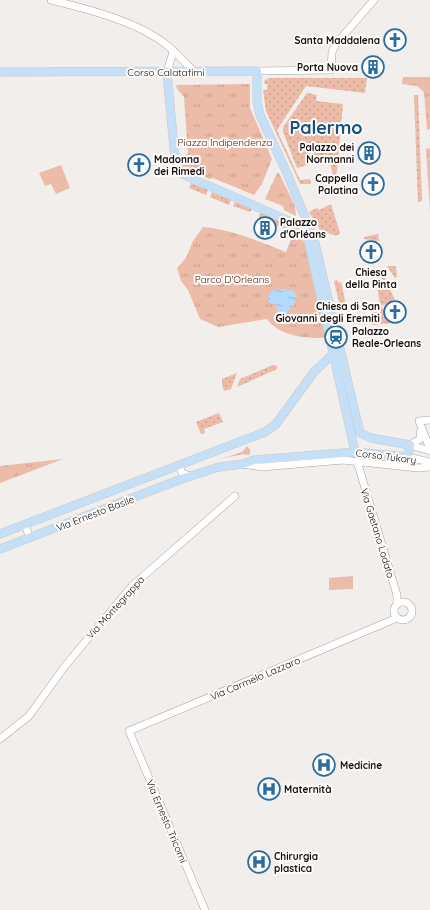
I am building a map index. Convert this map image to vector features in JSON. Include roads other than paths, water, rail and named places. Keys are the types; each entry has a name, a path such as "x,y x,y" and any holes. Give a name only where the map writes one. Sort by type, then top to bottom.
{"main road":[{"name":"Corso Calatafimi","path":"0,72 257,71"},
{"path":"257,71 260,115 286,171 304,215 302,222 294,223"},
{"path":"167,72 176,170 184,175 294,223 305,231 310,243 355,452"},
{"name":"Corso Tukory","path":"304,215 317,249 360,433 371,438 410,445"},
{"name":"Via Ernesto Basile","path":"0,534 179,466 271,428 314,372 334,353"},
{"path":"408,457 410,445"},
{"name":"Corso Tukory","path":"343,452 408,457"},
{"name":"Via Ernesto Basile","path":"0,549 190,476 219,467 243,464 254,460 343,452"}],"street":[{"path":"51,0 84,8 118,20 146,33 168,46 195,72"},
{"name":"Corso Calatafimi","path":"257,71 331,70 332,52 335,45 374,0"},
{"path":"167,72 173,52"},
{"path":"420,425 430,420"},
{"path":"410,445 420,439 420,425"},
{"path":"417,459 430,451 420,425"},
{"name":"Corso Tukory","path":"410,445 430,451"},
{"name":"Corso Tukory","path":"408,457 430,462"},
{"name":"Via Ernesto Basile","path":"243,464 262,467 343,460 357,461"},
{"name":"Corso Tukory","path":"357,461 418,468 430,467"},
{"name":"Via Gaetano Lodato","path":"357,461 397,595 397,604"},
{"path":"179,466 182,473 190,476"},
{"name":"Via Montegrappa","path":"0,739 29,716 69,661 132,586 235,496"},
{"path":"25,525 30,538"},
{"path":"406,602 410,605 412,610 411,616 406,620 395,615 397,604 406,602"},
{"name":"Via Carmelo Lazzaro","path":"129,731 382,625 395,615"},
{"name":"Via Ernesto Tricomi","path":"129,731 205,910"}],"water":[{"path":"276,289 294,291 296,295 294,306 291,305 287,316 277,312 276,304 269,303 268,296"}],"place":[{"name":"Santa Maddalena","path":"395,40"},
{"name":"Porta Nuova","path":"373,67"},
{"name":"Palazzo dei Normanni","path":"369,153"},
{"name":"Madonna dei Rimedi","path":"139,165"},
{"name":"Cappella Palatina","path":"373,184"},
{"name":"Palazzo d'Orléans","path":"265,228"},
{"name":"Chiesa della Pinta","path":"371,252"},
{"name":"Chiesa di San Giovanni degli Eremiti","path":"395,312"},
{"name":"Palazzo Reale-Orleans","path":"336,337"},
{"name":"Medicine","path":"324,765"},
{"name":"Maternità","path":"269,789"},
{"name":"Chirurgia plastica","path":"259,862"}],"district":[{"name":"Palermo","path":"326,128"}],"park label":[{"name":"Piazza Indipendenza","path":"225,142"},
{"name":"Parco D'Orleans","path":"232,279"}]}
